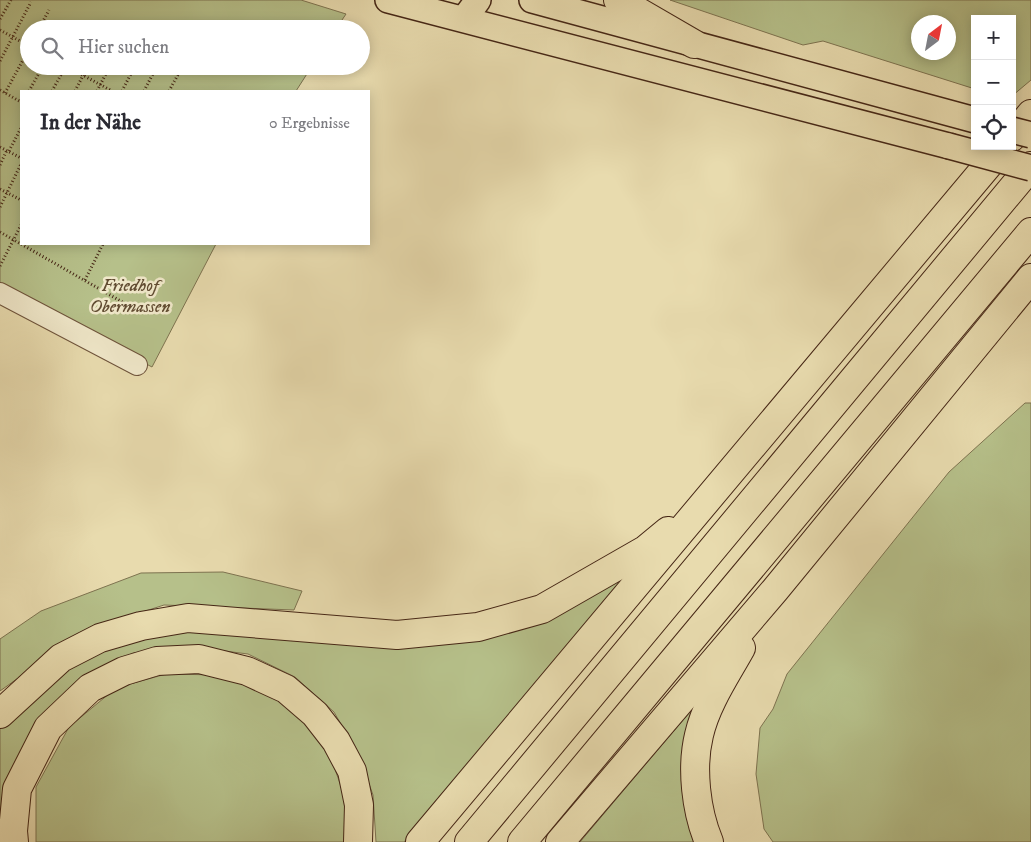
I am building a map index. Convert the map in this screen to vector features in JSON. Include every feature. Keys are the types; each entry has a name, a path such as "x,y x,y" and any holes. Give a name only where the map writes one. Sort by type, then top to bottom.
{"highway":[{"path":"618,0 694,44"},
{"path":"1016,132 1031,114"},
{"path":"420,842 1001,150"},
{"path":"469,842 1031,167"},
{"path":"522,842 1031,232"},
{"path":"560,842 775,590 1031,278"},
{"path":"0,714 62,658 100,638 140,626 188,618 397,635 478,627 542,609 645,550 722,484"},
{"path":"709,842 702,825 696,774 699,735 713,698 775,590"},
{"path":"14,842 13,831 17,790 48,728 90,688 124,671 157,660 199,659 247,671 286,689 315,714 336,741 352,772 359,804 358,842"}],"main road":[{"path":"388,0 468,6 949,146 1031,167"},
{"path":"532,0 971,119"},
{"path":"1016,131 1031,135"}],"lane":[{"path":"0,293 137,365"}],"path":[{"path":"0,19 10,0"},
{"path":"22,20 32,2"},
{"path":"43,20 48,10"},
{"path":"0,61 20,25"},
{"path":"0,30 20,42"},
{"path":"5,93 20,65"},
{"path":"30,90 38,75"},
{"path":"53,90 61,75"},
{"path":"98,90 105,75"},
{"path":"123,90 130,75"},
{"path":"144,90 152,75"},
{"path":"170,90 178,75"},
{"path":"76,90 83,76 110,90"},
{"path":"0,90 20,101"},
{"path":"0,165 20,130"},
{"path":"0,146 20,157"},
{"path":"0,207 20,166"},
{"path":"0,189 20,200"},
{"path":"0,266 20,227"},
{"path":"0,232 20,243"},
{"path":"23,245 131,307"},
{"path":"85,280 102,245"}],"green space":[{"name":"Friedhof Obermassen","path":"0,0 301,0 346,14 342,20 20,20 20,75 306,75 297,90 20,90 20,245 215,245 152,367 0,287"},
{"path":"670,0 1031,0 1031,80 1016,93 1016,15 971,15 971,88 823,41 803,45"},
{"path":"1025,403 1031,403 1031,842 773,842 764,829 756,774 760,728 773,709 787,674 949,472"},
{"path":"643,564 404,842 376,842 373,795 359,756 334,712 295,677 248,654 186,646 133,653 81,679 0,842 0,726 76,662 130,638 178,629 411,642"},
{"path":"223,572 302,591 294,610 164,605 84,631 0,691 0,639 41,611 141,573"},
{"path":"166,674 220,675 265,691 302,718 329,752 344,795 346,842 36,842 36,787 69,727 116,688"},
{"path":"694,707 697,842 580,842"}]}
